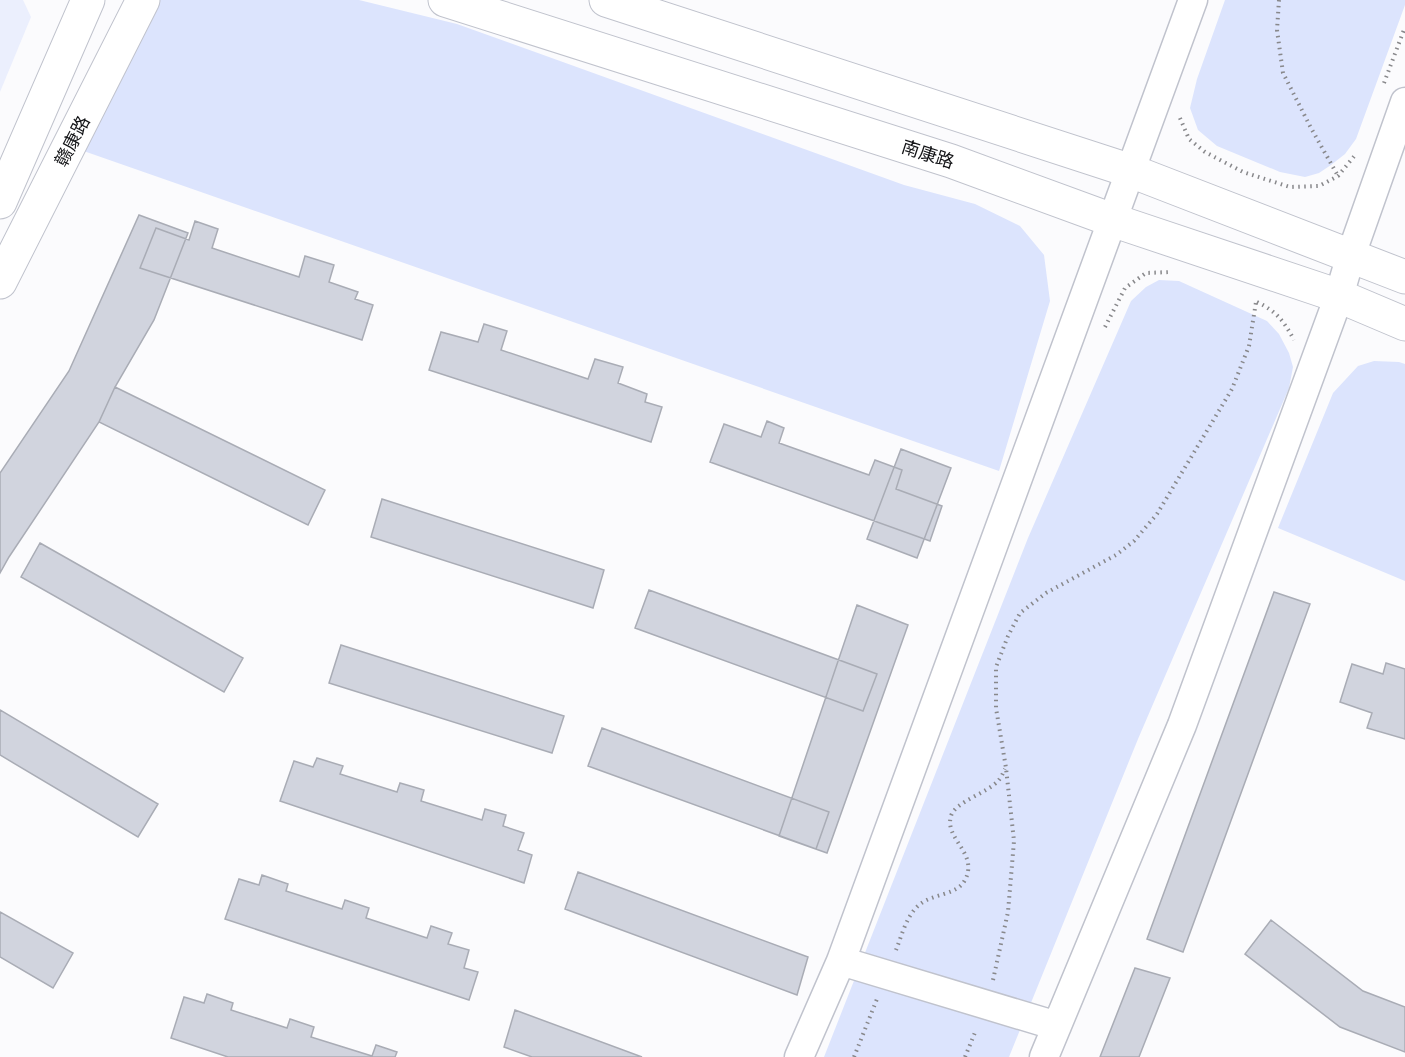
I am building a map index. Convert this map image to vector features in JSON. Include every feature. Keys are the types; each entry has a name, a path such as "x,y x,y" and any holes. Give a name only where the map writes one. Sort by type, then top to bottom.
{"main road":[{"path":"0,202 88,0"},
{"name":"赣康路","path":"0,282 142,0"},
{"name":"南康路","path":"445,0 951,161 1112,220 1339,297 1405,324"},
{"path":"606,0 1131,171 1405,277"}],"street":[{"path":"799,1057 841,961 1193,0"},
{"path":"1044,1057 1182,725 1339,297 1394,96"},
{"path":"841,961 1057,1026"}],"path":[{"path":"1279,0 1277,30 1283,73 1338,176"},
{"path":"1394,96 1405,27"},
{"path":"1181,109 1180,119 1189,139 1205,152 1243,172 1290,187 1319,186 1338,176 1354,158 1358,149"},
{"path":"1102,333 1125,288 1146,273 1175,272"},
{"path":"1247,297 1273,309 1289,329 1298,348"},
{"path":"992,986 1008,912 1014,842 996,708 996,667 1020,613 1046,593 1116,555 1134,541 1157,514 1232,390 1249,346 1256,302"},
{"path":"896,952 910,916 918,906 928,898 953,890 966,878 968,857 956,840 950,816 956,807 979,795 998,781 1005,768"},
{"path":"854,1057 880,992"},
{"path":"965,1057 978,1025"}],"shaded area":[{"path":"0,0 23,0 31,17 0,92"},
{"path":"145,0 359,0 457,24 904,185 975,204 1020,226 1044,255 1050,301 999,471 75,148"},
{"path":"1225,0 1405,0 1356,139 1345,154 1319,173 1305,177 1280,172 1217,146 1198,130 1190,108 1197,79"},
{"path":"1159,280 1179,281 1267,321 1279,334 1289,353 1293,367 1289,388 1138,739 1009,1057 824,1057 1028,538 1131,301 1146,287"},
{"path":"1374,361 1405,364 1405,581 1278,528 1333,393 1358,366"}],"building":[{"path":"139,215 188,233 154,320 115,387 99,422 0,573 0,473 69,371"},
{"path":"195,221 218,229 212,248 299,277 305,256 334,265 329,282 358,292 355,299 373,305 362,340 140,268 156,228 189,240"},
{"path":"484,324 507,331 501,350 588,379 595,359 623,367 618,383 647,394 645,402 662,407 651,442 429,370 441,332 478,342"},
{"path":"115,387 325,490 308,525 99,422"},
{"path":"767,421 784,428 779,443 869,475 875,460 902,470 896,489 942,506 930,541 710,462 724,424 761,437"},
{"path":"901,449 951,468 917,558 867,539"},
{"path":"382,499 604,570 593,608 371,537"},
{"path":"40,543 243,658 224,692 21,577"},
{"path":"649,590 877,674 863,711 635,628"},
{"path":"1274,592 1310,604 1183,952 1147,939"},
{"path":"857,605 908,625 827,853 779,836"},
{"path":"341,645 564,716 552,753 329,683"},
{"path":"1386,663 1405,669 1405,739 1367,728 1372,713 1340,702 1352,664 1383,674"},
{"path":"0,710 158,804 138,837 0,755"},
{"path":"602,728 829,812 816,849 588,766"},
{"path":"317,758 343,766 340,774 397,792 400,783 424,790 421,801 482,820 485,809 506,815 503,826 524,833 518,850 532,855 524,883 280,801 294,761 313,767"},
{"path":"578,872 808,957 797,995 565,909"},
{"path":"262,875 288,884 286,891 342,909 345,900 369,908 366,918 427,938 431,926 452,933 448,944 469,950 464,968 478,972 469,1000 225,919 239,879 259,885"},
{"path":"0,912 73,953 53,988 0,957"},
{"path":"1271,920 1363,991 1405,1007 1405,1052 1340,1027 1245,954"},
{"path":"1135,968 1170,978 1139,1057 1100,1057"},
{"path":"207,994 233,1003 231,1010 287,1028 290,1019 314,1027 311,1037 372,1056 376,1045 397,1052 395,1057 228,1057 171,1038 184,997 204,1003"},
{"path":"515,1010 642,1057 532,1057 504,1047"}]}
